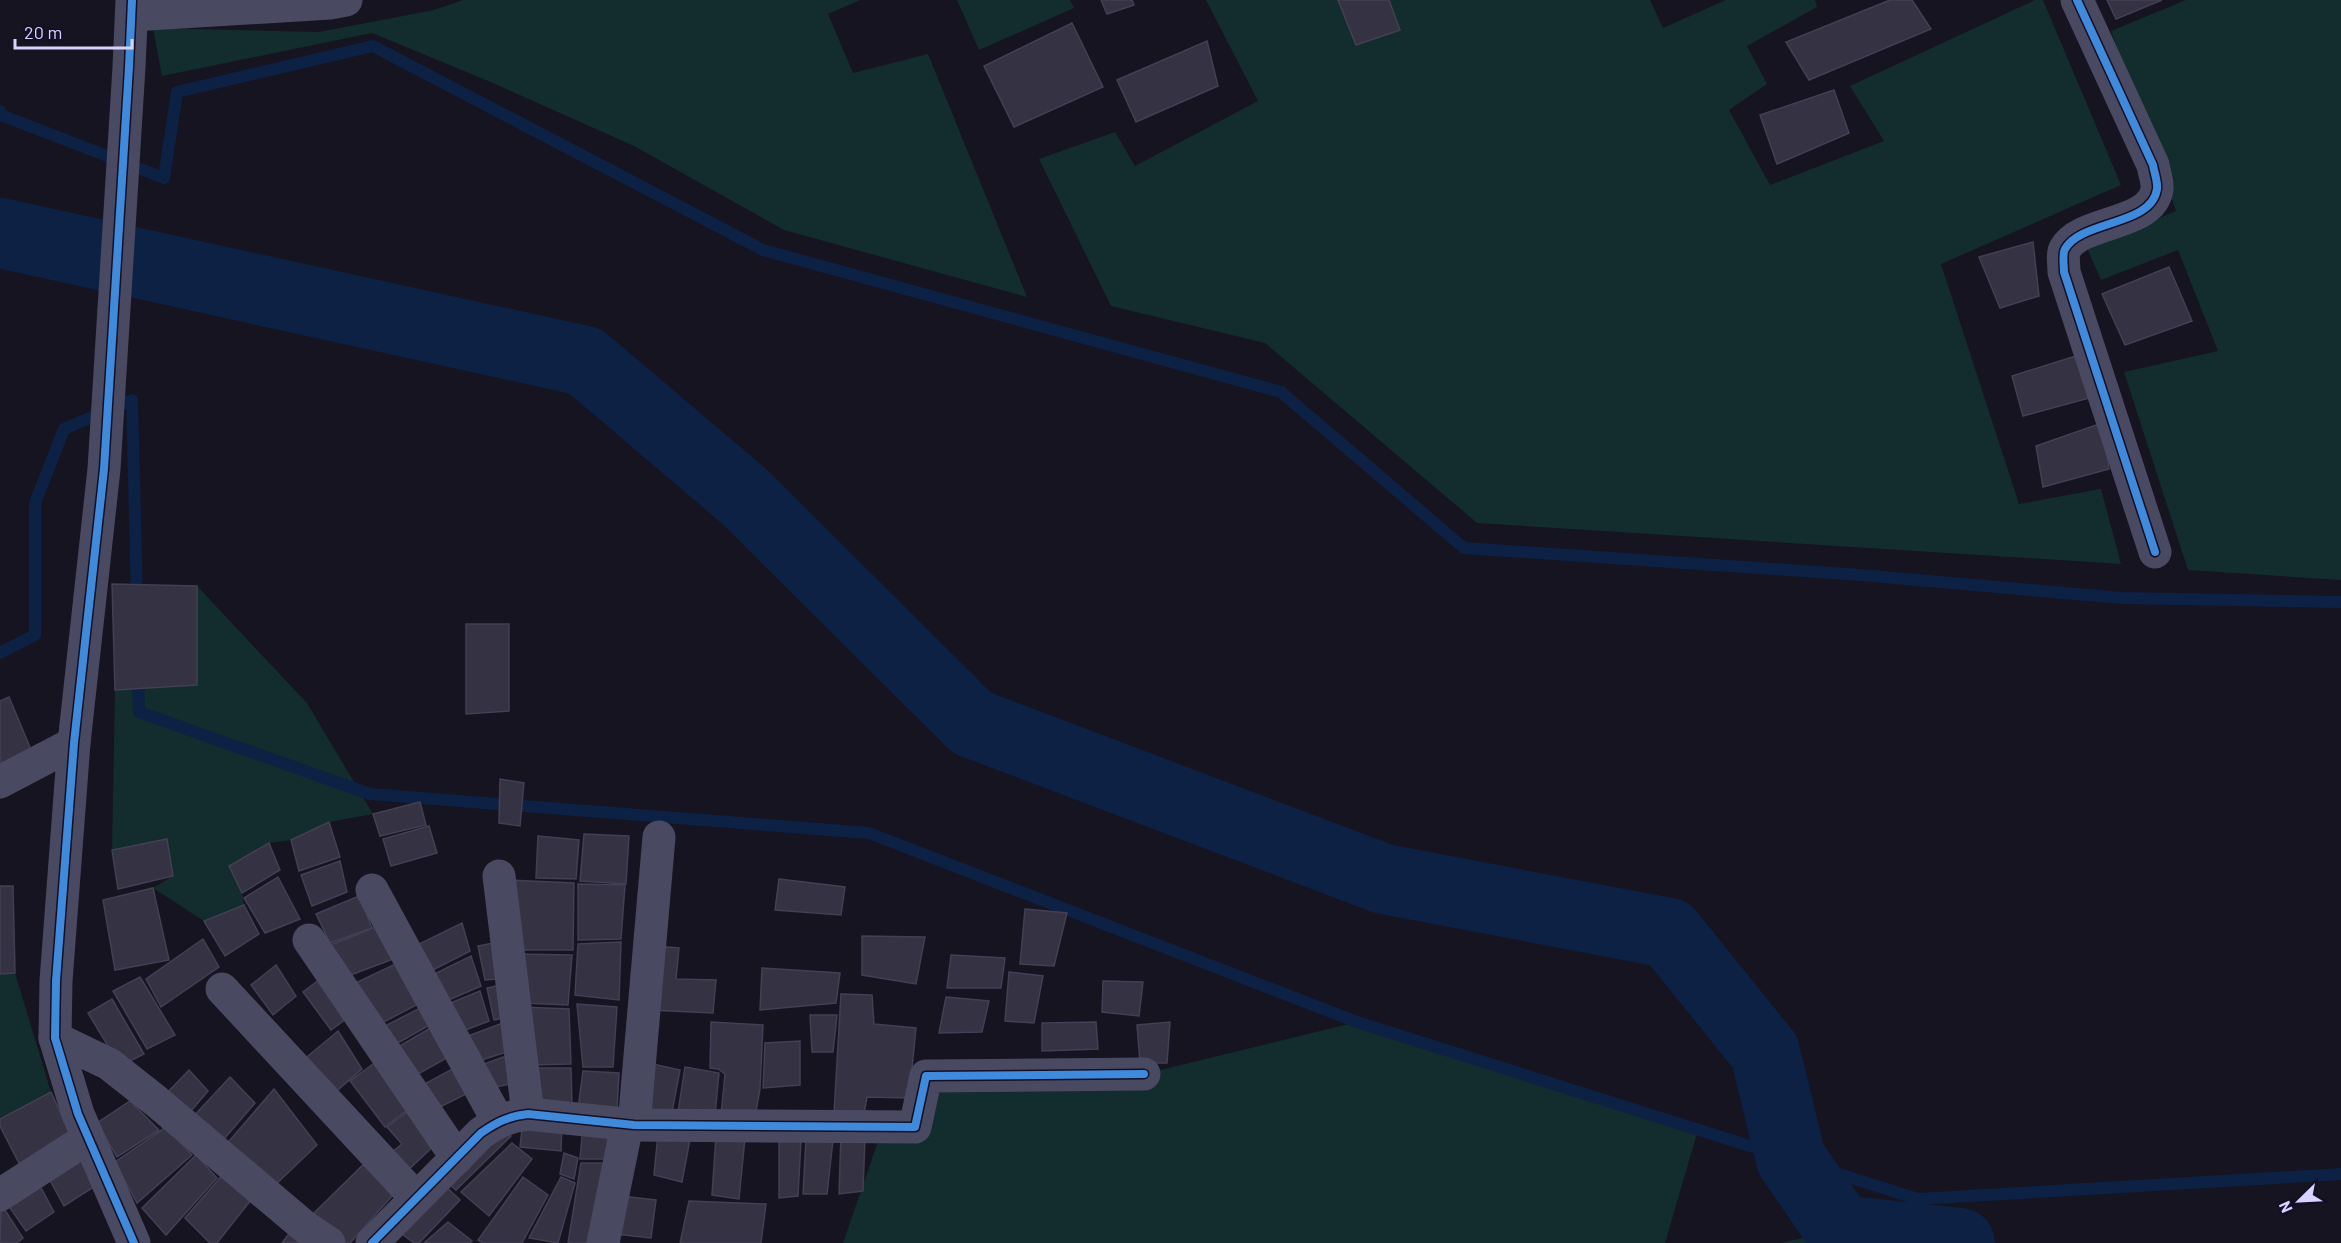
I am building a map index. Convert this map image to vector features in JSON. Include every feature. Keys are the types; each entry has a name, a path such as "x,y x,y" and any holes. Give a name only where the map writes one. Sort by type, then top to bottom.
{"street":[{"path":"134,1243 88,1138 63,1068 55,1038 56,981 74,743 104,470 132,7 330,3 346,0"},
{"path":"2076,0 2153,165 2157,189 2151,203 2139,212 2074,238 2064,250 2064,272 2154,552"},
{"path":"0,782 74,743"},
{"path":"603,1243 631,1125 659,837"},
{"path":"500,876 513,1118"},
{"path":"372,890 513,1118"},
{"path":"309,940 457,1158"},
{"path":"222,989 416,1198"},
{"path":"55,1038 108,1064 156,1101 305,1227 329,1243"},
{"path":"372,1243 481,1133 513,1118 631,1125 915,1127 926,1077 1144,1074"},
{"path":"0,1196 88,1138"}],"green space":[{"path":"463,0 860,0 828,14 853,73 928,54 1027,297 784,230 634,146 486,80 372,33 162,76 153,28 319,32 434,10"},
{"path":"957,0 1070,0 1074,8 979,50"},
{"path":"1206,0 1650,0 1663,28 1726,0 1815,0 1817,7 1747,46 1767,84 1729,110 1770,185 1884,141 1850,86 2035,0 2043,0 2121,185 1941,264 2019,504 2101,489 2121,564 1477,523 1265,343 1111,306 1039,159 1115,132 1135,166 1258,101"},
{"path":"2186,0 2341,0 2341,580 2188,570 2124,372 2218,351 2178,250 2101,280 2087,248 2176,211 2111,31"},
{"path":"197,586 307,703 373,814 329,822 291,840 269,843 229,866 242,893 244,905 204,921 153,888 173,876 167,839 112,850 115,690 196,685"},
{"path":"15,973 51,1092 0,1119 0,974"},
{"path":"1357,1022 1698,1130 1665,1243 843,1243 883,1127 963,1076 1144,1074"},
{"path":"1840,1230 1920,1243 1780,1243"}],"building":[{"path":"1101,0 1132,0 1134,5 1107,14"},
{"path":"1338,0 1389,0 1400,30 1356,45"},
{"path":"1890,0 1912,0 1931,29 1809,80 1786,42"},
{"path":"2107,0 2162,0 2116,19"},
{"path":"1072,23 1103,87 1014,127 984,66"},
{"path":"1207,41 1218,86 1136,122 1117,80"},
{"path":"1834,90 1849,133 1777,164 1760,115"},
{"path":"2033,242 2039,296 2000,308 1979,257"},
{"path":"2169,267 2192,321 2125,345 2102,294"},
{"path":"2082,354 2093,397 2023,416 2012,376"},
{"path":"2102,423 2109,469 2043,487 2036,446"},
{"path":"112,584 197,586 197,685 115,690"},
{"path":"466,624 509,624 509,711 466,714"},
{"path":"9,697 32,752 0,763 0,701"},
{"path":"500,779 524,783 520,826 499,823"},
{"path":"420,802 426,825 380,836 373,814"},
{"path":"329,822 340,857 299,871 291,840"},
{"path":"429,826 437,853 391,866 383,839"},
{"path":"584,834 629,836 626,884 580,881"},
{"path":"538,836 579,840 576,879 536,878"},
{"path":"167,839 173,876 118,889 112,850"},
{"path":"269,843 280,870 242,893 229,866"},
{"path":"340,861 347,892 312,906 301,875"},
{"path":"278,877 300,919 265,933 244,898"},
{"path":"779,879 845,887 841,915 775,910"},
{"path":"507,880 574,883 573,950 515,950"},
{"path":"578,884 625,885 621,939 578,940"},
{"path":"0,886 13,886 15,973 0,974"},
{"path":"153,888 169,960 115,970 103,900"},
{"path":"359,896 372,928 330,943 316,914"},
{"path":"244,905 259,934 225,956 204,921"},
{"path":"1025,909 1067,913 1054,966 1020,964"},
{"path":"462,923 470,951 431,971 417,945"},
{"path":"378,926 393,959 340,979 323,948"},
{"path":"862,936 925,937 916,984 862,975"},
{"path":"203,939 219,967 161,1007 146,979"},
{"path":"503,941 508,978 485,980 478,946"},
{"path":"621,942 619,1000 575,995 578,944"},
{"path":"655,946 679,948 676,979 716,980 713,1013 649,1010"},
{"path":"517,954 572,955 568,1005 523,1003"},
{"path":"951,955 1005,958 1001,988 947,988"},
{"path":"471,956 481,986 444,1002 432,975"},
{"path":"406,959 424,1001 376,1026 347,987"},
{"path":"276,965 296,996 273,1015 251,985"},
{"path":"762,968 840,973 836,1003 760,1010"},
{"path":"1009,972 1043,976 1034,1023 1005,1021"},
{"path":"327,974 354,1013 331,1030 303,992"},
{"path":"140,977 175,1035 147,1049 113,991"},
{"path":"1103,981 1143,982 1139,1016 1102,1012"},
{"path":"506,984 512,1017 494,1020 487,988"},
{"path":"480,991 489,1021 455,1034 441,1007"},
{"path":"841,994 872,995 874,1024 916,1028 909,1098 867,1097 864,1114 834,1113"},
{"path":"946,997 989,1001 982,1032 939,1033"},
{"path":"112,999 144,1054 120,1066 88,1013"},
{"path":"428,1004 437,1021 389,1048 379,1029"},
{"path":"577,1004 617,1007 613,1067 583,1067"},
{"path":"522,1007 569,1009 571,1064 529,1065"},
{"path":"810,1015 837,1015 833,1052 812,1052"},
{"path":"511,1020 516,1049 472,1063 460,1039"},
{"path":"711,1022 763,1025 760,1089 755,1117 721,1115 725,1074 718,1069 710,1068"},
{"path":"1096,1022 1098,1049 1042,1051 1042,1023"},
{"path":"1170,1022 1167,1063 1140,1063 1137,1025"},
{"path":"439,1023 454,1054 409,1079 391,1051"},
{"path":"338,1031 362,1069 332,1095 302,1061"},
{"path":"800,1041 800,1085 763,1088 765,1043"},
{"path":"514,1053 519,1082 487,1089 476,1067"},
{"path":"384,1056 415,1104 385,1127 350,1081"},
{"path":"644,1062 680,1070 672,1112 641,1110"},
{"path":"460,1065 474,1090 432,1111 417,1088"},
{"path":"685,1067 719,1073 715,1115 678,1112"},
{"path":"529,1068 571,1068 572,1107 532,1102"},
{"path":"189,1070 208,1091 186,1117 162,1098"},
{"path":"583,1071 619,1073 617,1109 578,1108"},
{"path":"230,1077 255,1103 219,1145 191,1119"},
{"path":"274,1089 317,1145 271,1189 225,1146"},
{"path":"51,1092 74,1143 23,1171 0,1126 0,1119"},
{"path":"130,1101 159,1130 117,1157 97,1123"},
{"path":"415,1106 440,1140 403,1175 387,1156 402,1144 387,1127"},
{"path":"523,1119 562,1122 561,1151 520,1147"},
{"path":"583,1126 613,1130 611,1159 580,1159"},
{"path":"166,1127 192,1155 137,1203 115,1162"},
{"path":"500,1127 511,1136 456,1190 443,1179"},
{"path":"658,1134 691,1134 682,1182 654,1175"},
{"path":"841,1134 865,1137 863,1191 839,1194"},
{"path":"716,1135 745,1138 739,1199 712,1195"},
{"path":"779,1137 801,1140 798,1196 779,1198"},
{"path":"806,1140 833,1140 827,1194 803,1194"},
{"path":"512,1143 532,1159 489,1216 461,1192"},
{"path":"85,1151 100,1183 64,1206 47,1175"},
{"path":"564,1153 578,1158 574,1179 560,1174"},
{"path":"196,1155 217,1178 166,1235 142,1208"},
{"path":"367,1161 393,1195 350,1243 345,1243 312,1215"},
{"path":"581,1163 614,1163 596,1243 568,1243"},
{"path":"225,1172 254,1196 217,1243 210,1243 185,1218"},
{"path":"523,1177 548,1195 522,1243 483,1243 478,1240"},
{"path":"561,1177 575,1183 558,1243 529,1238"},
{"path":"38,1182 54,1212 26,1231 6,1202"},
{"path":"441,1182 460,1200 419,1243 414,1243 394,1228"},
{"path":"621,1196 656,1200 651,1238 615,1234"},
{"path":"689,1201 766,1204 761,1243 680,1243"},
{"path":"1,1204 23,1238 17,1243 0,1243"},
{"path":"448,1222 472,1241 470,1243 424,1243"},
{"path":"294,1227 320,1243 282,1243"}],"waterway":[{"path":"0,111 1,115 164,178 177,92 373,46 763,250 1281,392 1464,548 1861,575 2121,598 2341,602"},
{"path":"0,233 585,361 746,498 972,723 1384,879 1669,933 1765,1052 1791,1159 1840,1230 1960,1243"},
{"path":"0,653 35,635 35,503 64,429 132,400 137,601"},
{"path":"138,673 139,712 370,794 869,833 1357,1022 1918,1199 2341,1174"}],"cycle path":[{"path":"132,0 104,469 74,743 56,981 55,1038 78,1114 134,1243"},
{"path":"2077,0 2153,165 2157,183 2152,201 2143,210 2073,240 2065,249 2063,257 2064,272 2155,552"},
{"path":"372,1243 481,1133 515,1116 528,1114 634,1125 915,1127 926,1076 1144,1074"}]}
